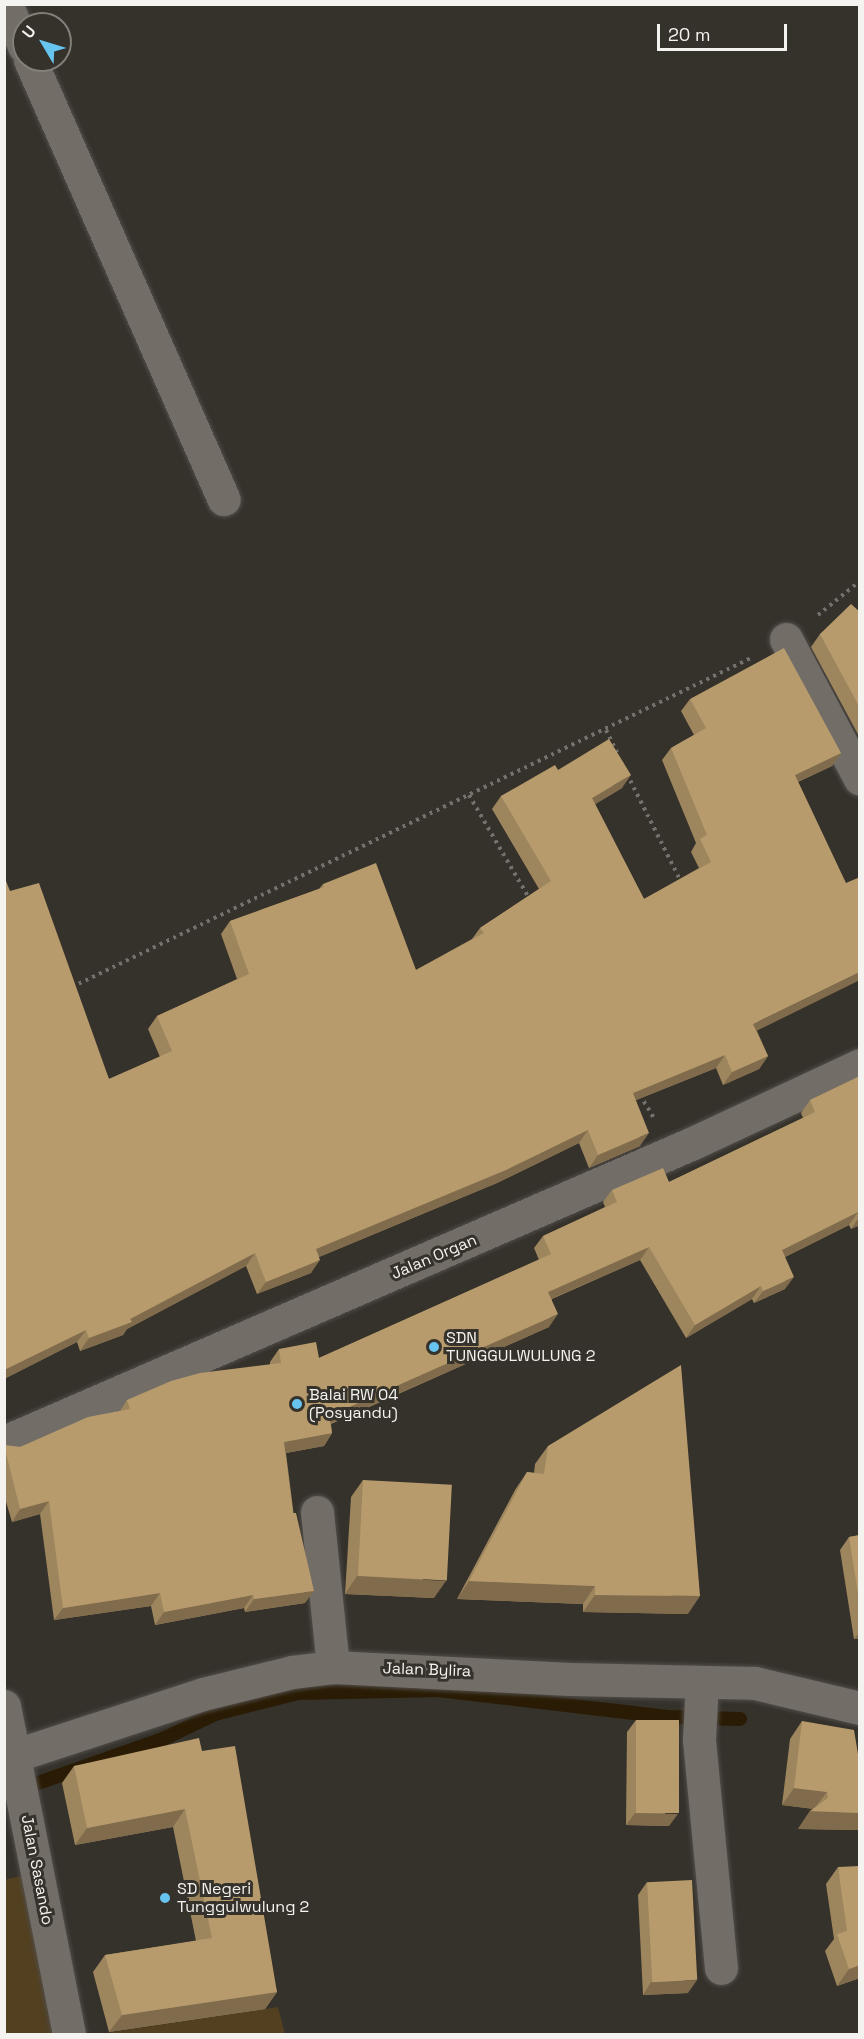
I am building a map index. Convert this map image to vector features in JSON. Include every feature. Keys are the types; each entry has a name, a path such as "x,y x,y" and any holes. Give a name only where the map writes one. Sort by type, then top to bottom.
{"street":[{"path":"6,4 12,18"},
{"path":"35,72 224,499"},
{"path":"786,639 860,779"},
{"name":"Jalan Organ","path":"4,1442 672,1151 860,1065"},
{"path":"317,1512 333,1667"},
{"name":"Jalan Bylira","path":"15,1773 203,1694 292,1672 333,1667 700,1694 754,1683 860,1708"},
{"path":"700,1694 699,1740 721,1968"},
{"name":"Jalan Sasando","path":"4,1706 15,1773 69,2034"}],"path":[{"path":"66,990 606,730 786,639 860,581"},
{"path":"606,730 621,761"},
{"path":"627,772 684,888"},
{"path":"469,795 533,907"},
{"path":"638,1090 672,1151"}],"shaded area":[{"path":"25,1875 58,2034 5,2034 4,1880"},
{"path":"278,2007 285,2034 100,2034"}],"building":[{"path":"851,604 860,612 860,708 820,634"},
{"path":"784,648 841,753 795,775 846,883 860,877 860,972 753,1024 768,1056 732,1072 725,1055 633,1093 649,1133 598,1155 588,1130 506,1170 316,1249 320,1260 266,1282 255,1253 130,1319 132,1322 89,1338 86,1330 4,1370 4,882 6,881 10,891 39,883 109,1079 172,1051 157,1016 249,974 230,921 324,887 323,884 376,863 416,970 484,933 480,928 551,881 501,796 555,765 558,770 609,739 631,775 592,798 644,899 711,862 700,839 707,835 671,748 706,728 690,699"},
{"path":"860,1076 860,1215 858,1212 782,1250 794,1277 763,1291 761,1286 695,1325 649,1247 548,1292 558,1314 329,1416 332,1433 284,1442 293,1513 296,1513 314,1591 254,1599 253,1595 164,1612 160,1593 63,1608 49,1501 20,1509 4,1445 20,1447 88,1417 130,1409 127,1400 171,1381 200,1373 281,1363 279,1349 316,1342 319,1358 551,1254 543,1236 617,1202 612,1190 663,1168 669,1182 815,1112 810,1100"},
{"path":"681,1365 700,1596 595,1595 595,1586 469,1581 527,1472 544,1474 548,1446"},
{"path":"363,1480 452,1485 447,1581 358,1576"},
{"path":"860,1535 860,1606 849,1537"},
{"path":"636,1720 679,1720 679,1813 636,1813"},
{"path":"802,1721 854,1730 860,1766 860,1813 810,1811 828,1798 827,1792 794,1788"},
{"path":"199,1738 202,1751 235,1746 277,1992 122,2015 105,1955 212,1938 185,1809 87,1828 74,1766"},
{"path":"860,1866 860,1965 849,1969 837,1934 847,1931 838,1867"},
{"path":"692,1880 697,1980 652,1982 647,1882"}],"waterway":[{"path":"4,1795 163,1739 215,1714 298,1693 438,1690 667,1717 740,1719"}],"place":[{"name":"SDN TUNGGULWULUNG 2","path":"434,1347"},
{"name":"Balai RW 04 (Posyandu)","path":"297,1404"},
{"name":"SD Negeri Tunggulwulung 2","path":"165,1898"}]}
